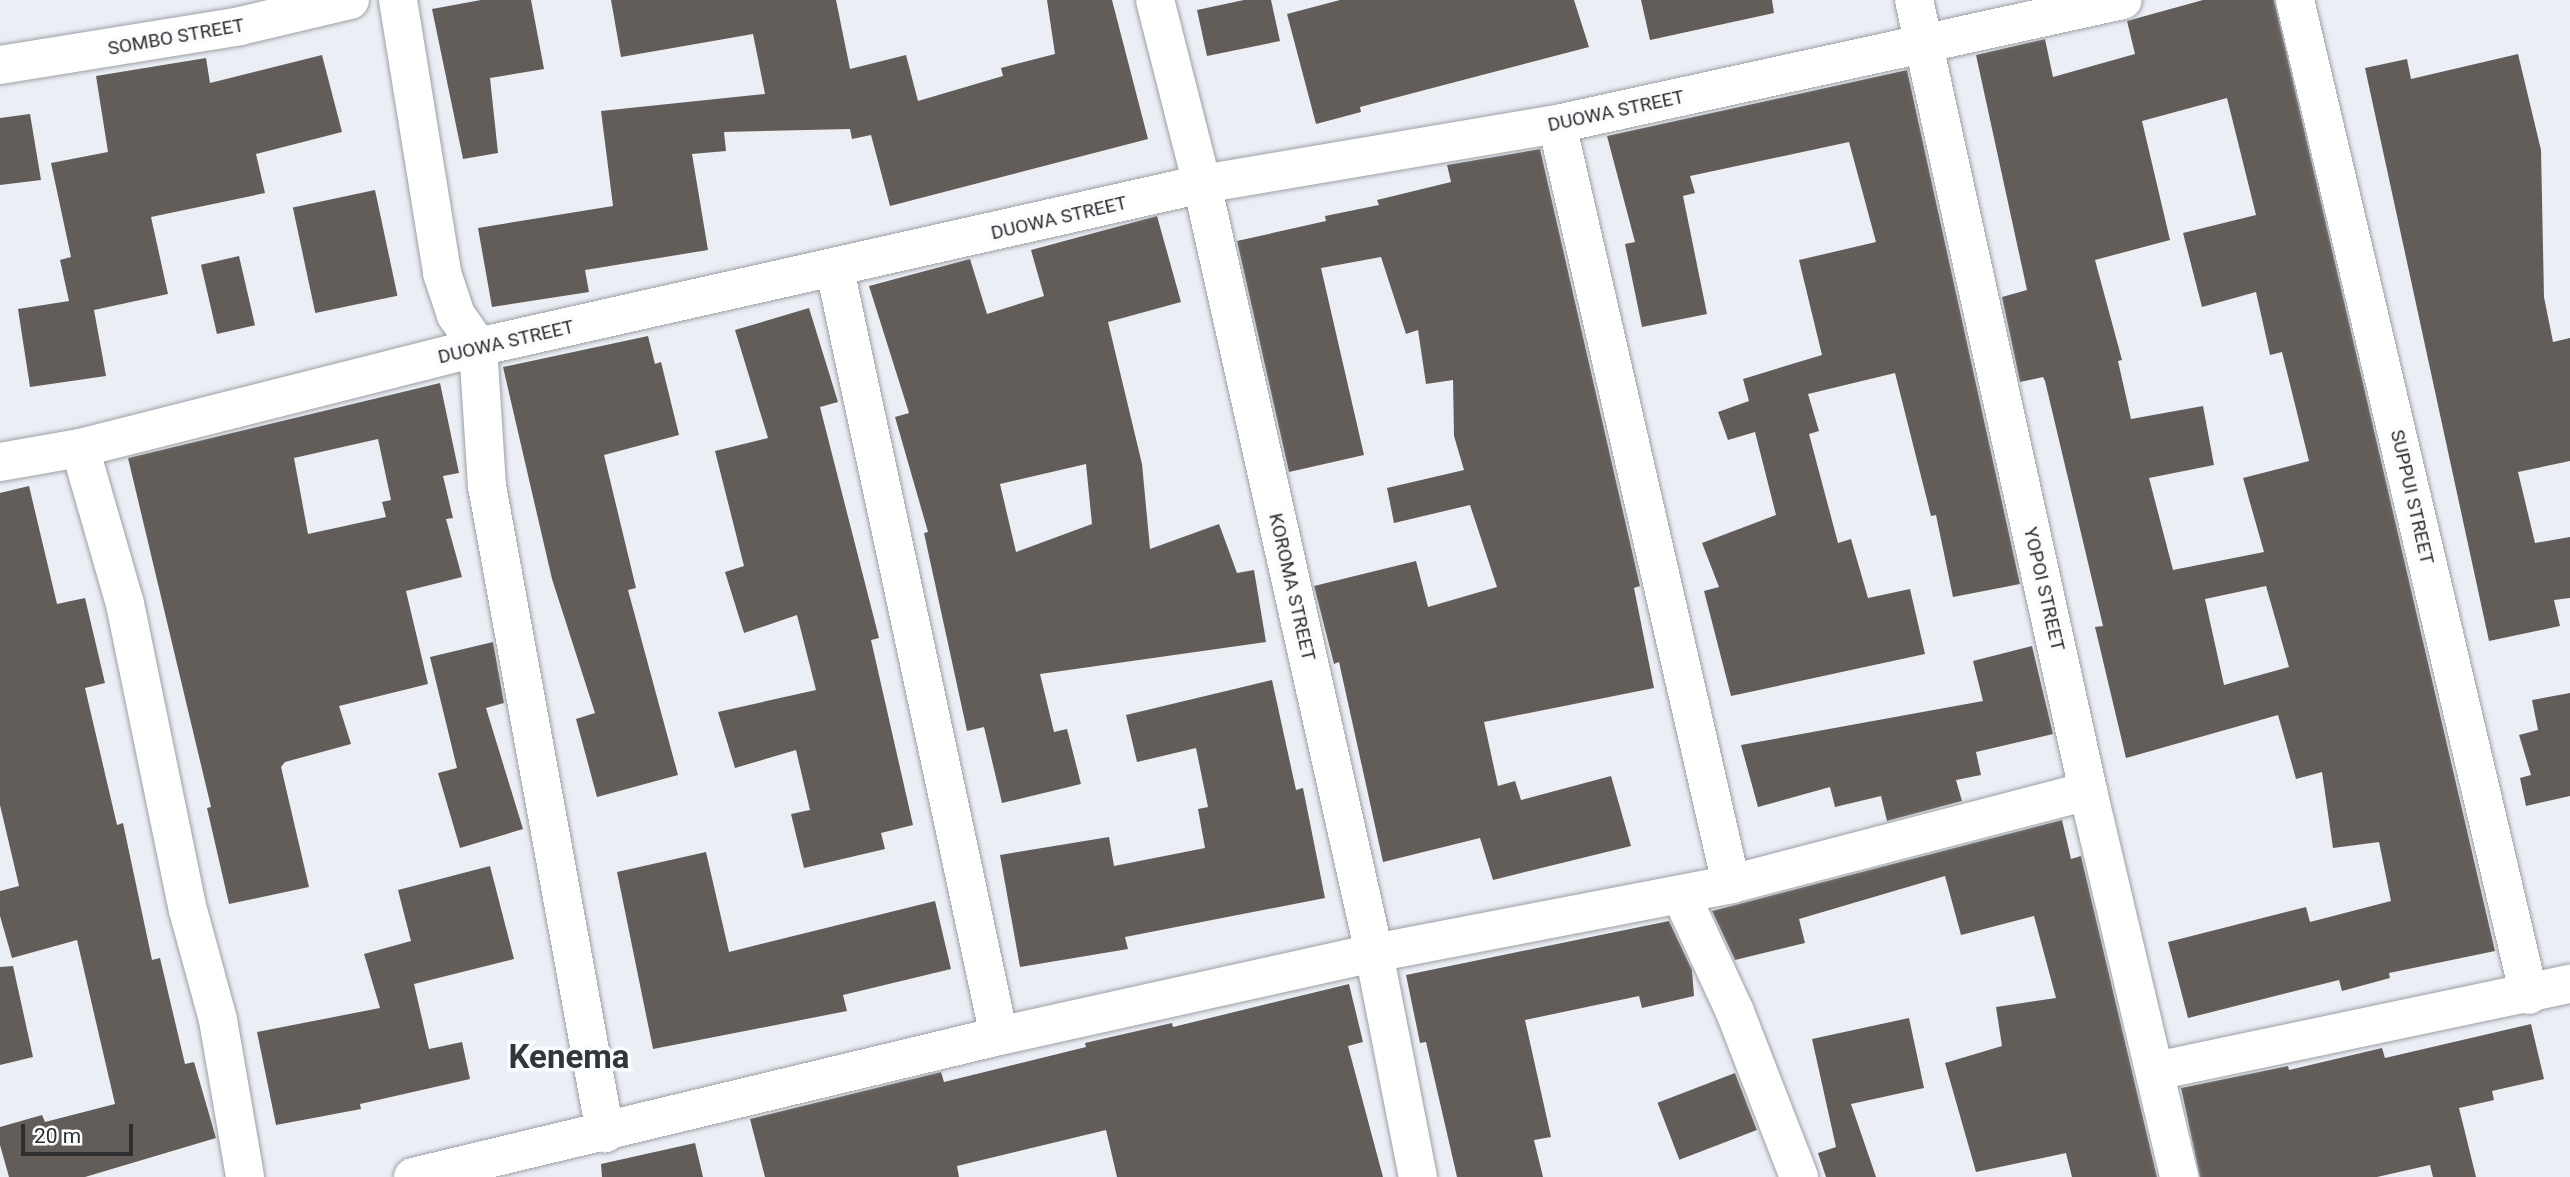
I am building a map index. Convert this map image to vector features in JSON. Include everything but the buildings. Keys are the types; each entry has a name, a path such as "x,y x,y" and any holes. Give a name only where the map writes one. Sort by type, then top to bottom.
{"street":[{"name":"SOMBO STREET","path":"0,65 240,26 351,0"},
{"path":"398,0 442,273 456,315 478,347 487,486 605,1133"},
{"name":"KOROMA STREET","path":"1154,0 1202,184 1374,953 1418,1177"},
{"name":"YOPOI STREET","path":"1914,0 2088,791 2179,1177"},
{"name":"DUOWA STREET","path":"0,462 80,448 478,347 835,270 1202,184 1557,124 2123,0"},
{"name":"SUPPUI STREET","path":"2295,0 2529,995"},
{"path":"1557,124 1731,884"},
{"path":"835,270 999,1036"},
{"path":"80,448 124,604 188,910 218,1020 245,1177"},
{"path":"417,1177 999,1036 1374,953 1731,884 2088,791"},
{"path":"1681,895 1735,1012 1799,1177"},
{"path":"2156,1071 2529,995 2570,984"}],"district":[{"name":"Kenema","path":"569,1057"}]}
